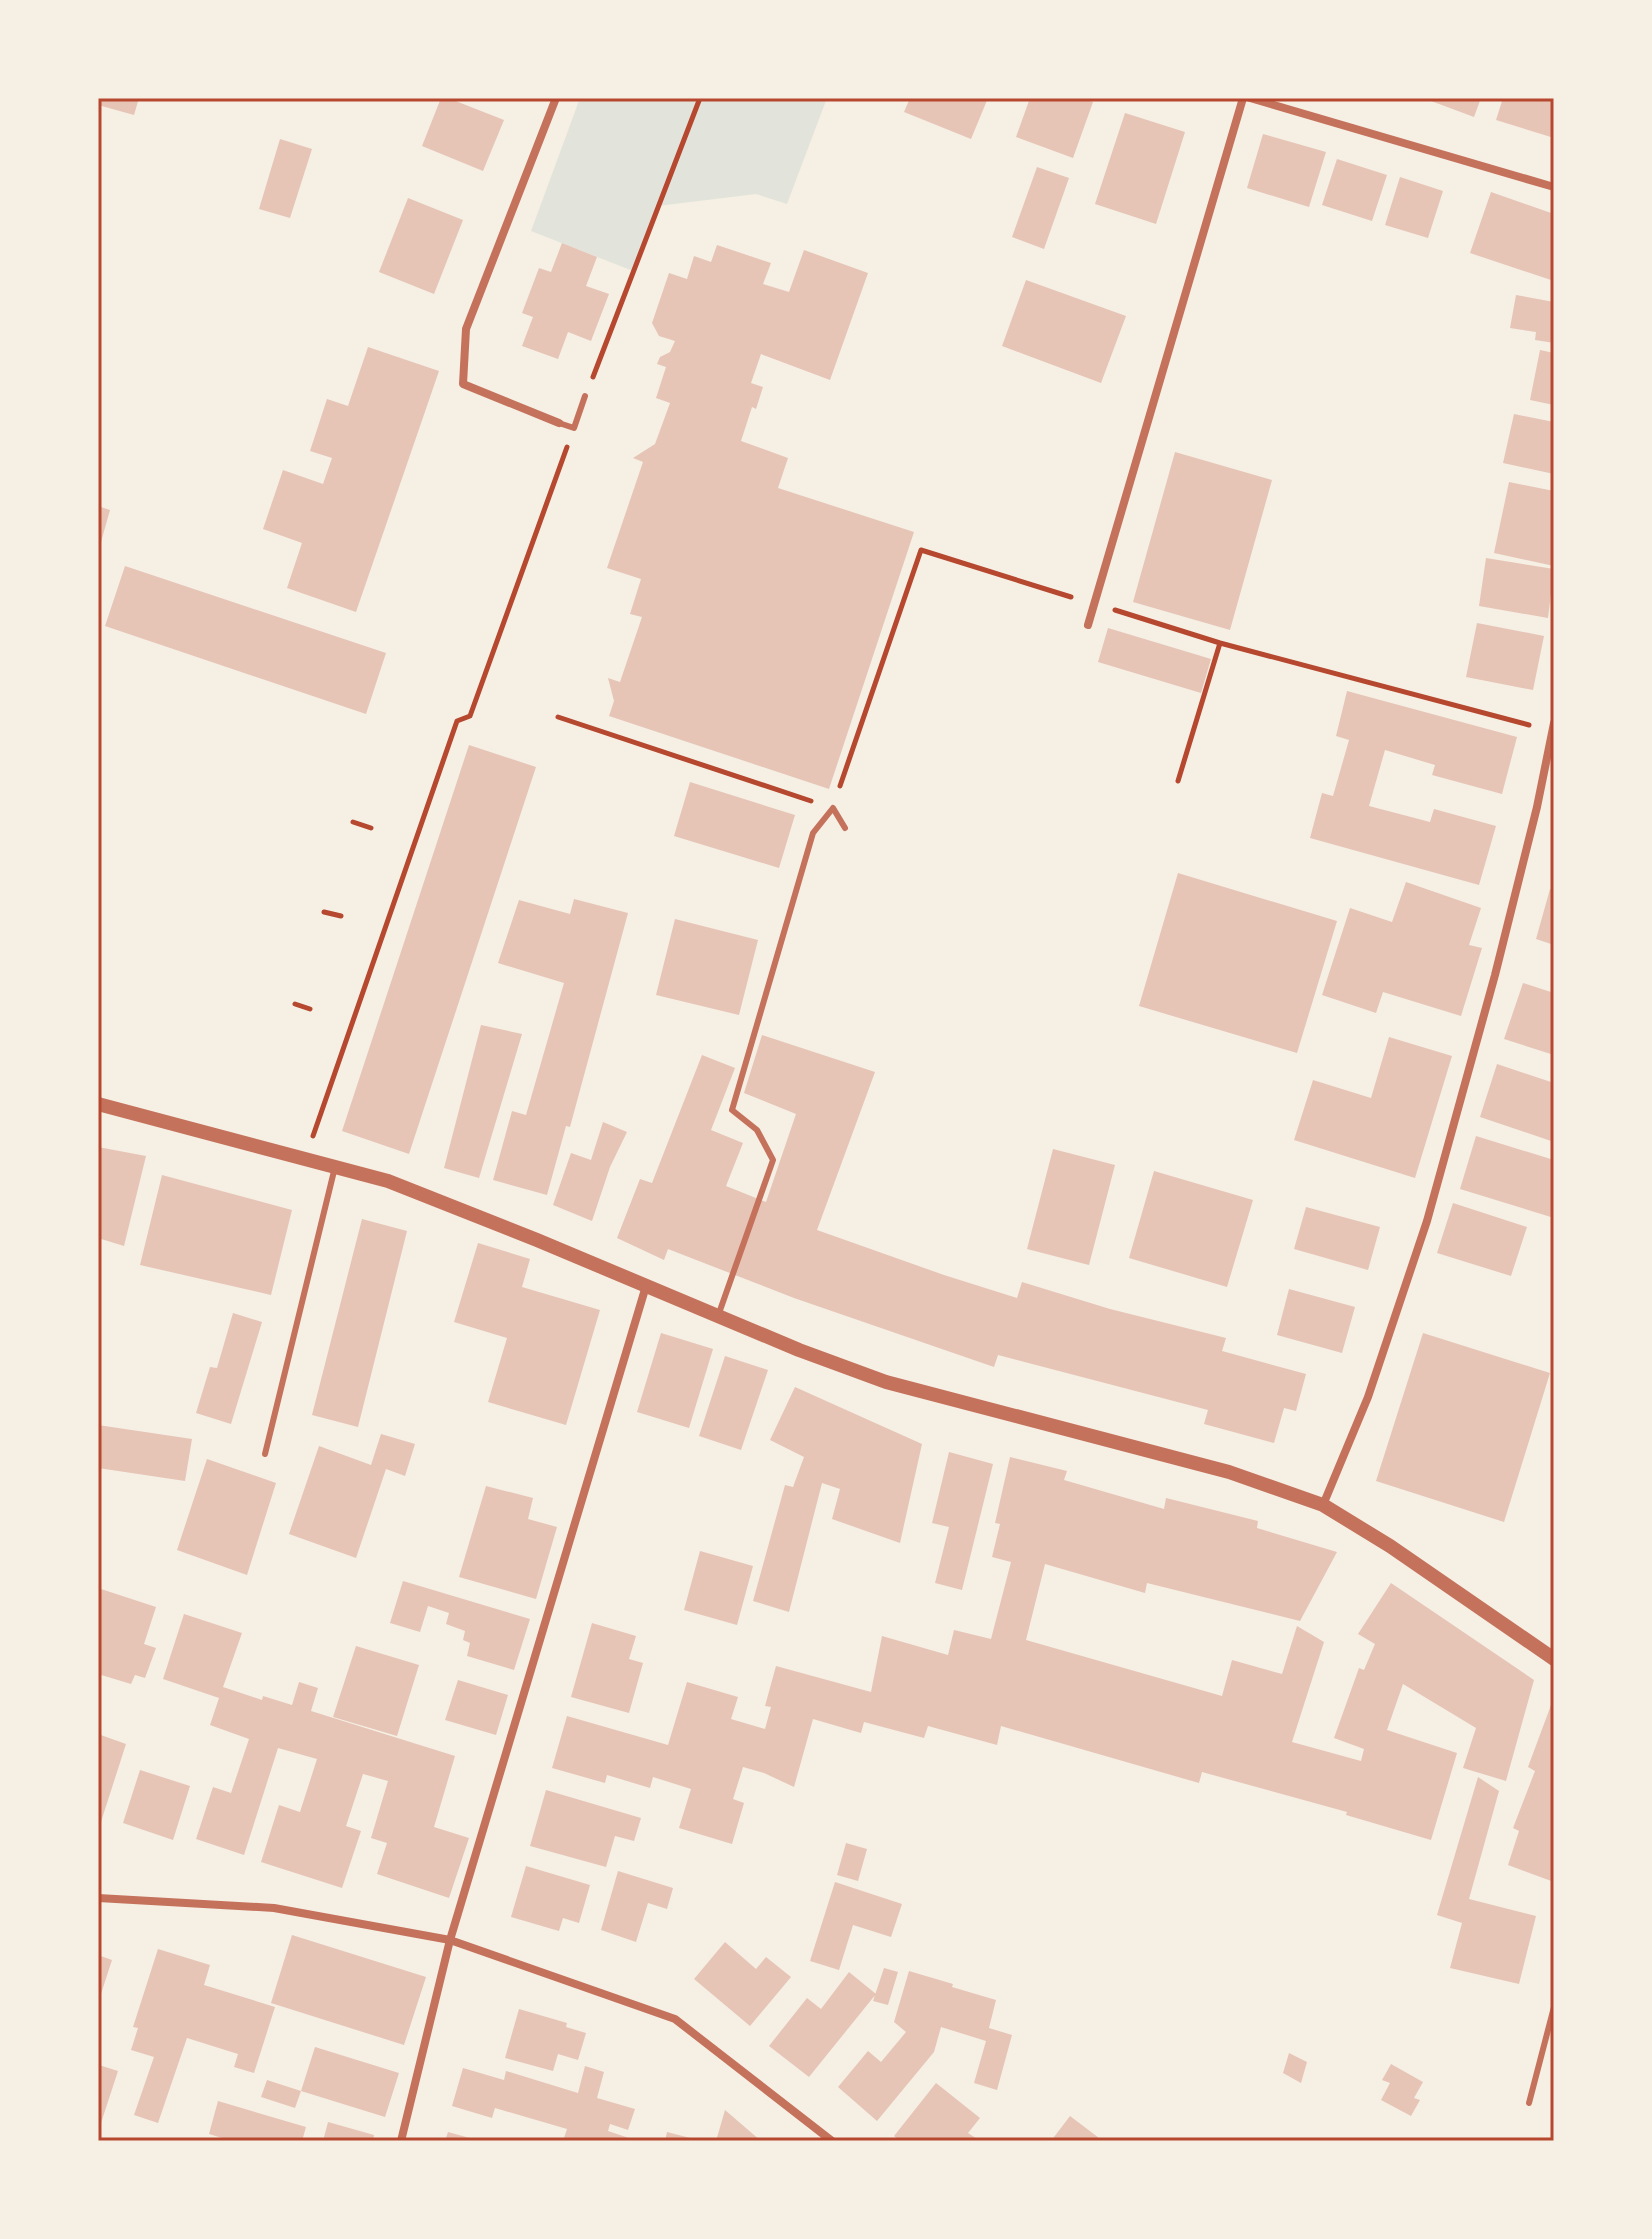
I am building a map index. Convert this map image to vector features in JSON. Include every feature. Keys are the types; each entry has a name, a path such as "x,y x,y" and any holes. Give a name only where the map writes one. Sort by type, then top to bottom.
{"street":[{"path":"556,98 466,329 463,384 559,423"},
{"path":"1088,625 1243,98"},
{"path":"1250,98 1554,187"},
{"path":"1323,1505 1368,1397 1427,1221 1499,959 1537,807 1553,727"},
{"path":"98,1104 388,1181 886,1382 1229,1472 1323,1505 1390,1546 1554,1659"},
{"path":"401,2141 450,1940 646,1286"},
{"path":"98,1898 274,1908 450,1940 675,2019 832,2141"}],"lane":[{"path":"559,423 574,428 585,396"},
{"path":"718,1316 773,1160 757,1130 732,1110 813,833 833,808 845,828"},
{"path":"265,1454 335,1167"},
{"path":"1529,2103 1554,2007"}],"path":[{"path":"585,396 700,98"},
{"path":"305,1160 457,721 470,716 574,428"},
{"path":"558,717 833,808 921,550 1220,643 1553,727"},
{"path":"1178,781 1220,643"},
{"path":"353,822 371,828"},
{"path":"324,912 341,916"},
{"path":"295,1004 310,1009"}],"shaded area":[{"path":"580,98 827,98 787,204 756,194 658,206 633,271 531,231"}],"building":[{"path":"98,98 139,98 134,115 98,105"},
{"path":"441,98 504,120 483,171 422,146"},
{"path":"910,98 988,98 971,139 904,112"},
{"path":"1030,98 1082,98 1093,102 1073,158 1016,137"},
{"path":"1423,98 1481,98 1474,117"},
{"path":"1503,98 1554,98 1554,138 1496,120"},
{"path":"1125,113 1185,132 1156,224 1095,204"},
{"path":"1263,134 1326,152 1309,207 1247,188"},
{"path":"280,139 312,149 290,218 259,209"},
{"path":"1337,159 1387,175 1372,221 1322,205"},
{"path":"1037,167 1069,178 1044,249 1012,237"},
{"path":"1400,177 1443,191 1428,238 1385,225"},
{"path":"1491,192 1554,214 1554,281 1470,253"},
{"path":"408,198 463,220 434,294 379,272"},
{"path":"562,243 597,257 586,286 609,294 591,341 568,332 558,359 522,346 533,317 522,313 539,268 551,272"},
{"path":"717,245 771,263 763,284 789,292 804,250 868,273 830,380 761,354 751,383 763,387 756,409 752,407 741,441 788,458 778,488 914,532 829,789 609,716 614,701 608,678 620,682 642,617 630,614 641,579 607,568 643,462 633,458 655,444 670,403 656,398 666,367 657,364 660,357 670,352 675,341 659,336 652,323 669,273 687,279 694,256 711,262"},
{"path":"1026,280 1126,316 1101,383 1002,346"},
{"path":"1516,295 1554,302 1554,343 1535,340 1536,332 1510,328"},
{"path":"368,347 439,371 356,612 287,588 302,543 263,529 283,470 323,484 332,458 310,451 327,399 348,406"},
{"path":"1540,350 1554,353 1554,405 1530,400"},
{"path":"1514,414 1554,422 1554,474 1503,463"},
{"path":"1175,452 1272,480 1230,630 1133,602"},
{"path":"1509,482 1554,491 1554,566 1494,553"},
{"path":"98,506 110,510 99,549 98,549"},
{"path":"1486,558 1554,569 1548,618 1479,606"},
{"path":"125,566 386,653 366,714 105,626"},
{"path":"1477,623 1544,636 1533,690 1466,677"},
{"path":"1108,628 1211,659 1201,693 1098,662"},
{"path":"1347,691 1517,737 1502,794 1432,775 1435,765 1385,750 1369,806 1430,822 1434,809 1496,826 1479,885 1310,838 1322,793 1333,796 1349,740 1336,736"},
{"path":"469,745 536,767 409,1154 342,1131"},
{"path":"690,782 795,815 779,868 674,836"},
{"path":"1178,873 1337,921 1297,1053 1139,1006"},
{"path":"1406,882 1481,908 1469,945 1482,948 1461,1016 1383,992 1376,1013 1322,995 1350,908 1392,922"},
{"path":"1550,889 1554,890 1554,945 1536,939"},
{"path":"574,899 628,913 570,1127 566,1126 547,1195 493,1180 512,1111 526,1115 564,983 498,963 519,900 570,914"},
{"path":"675,919 758,940 739,1015 656,995"},
{"path":"1523,983 1554,993 1554,1055 1504,1039"},
{"path":"481,1025 522,1034 479,1178 444,1168"},
{"path":"762,1035 875,1072 817,1230 1017,1298 1022,1282 1110,1309 1226,1338 1222,1351 1306,1374 1296,1411 1284,1408 1274,1443 1204,1424 1208,1410 998,1355 994,1367 794,1298 668,1249 664,1260 617,1238 640,1179 652,1183 702,1055 735,1068 711,1130 743,1143 726,1186 766,1202 796,1114 744,1093"},
{"path":"1389,1037 1452,1056 1415,1178 1294,1140 1313,1080 1371,1098"},
{"path":"1497,1064 1554,1083 1554,1142 1480,1117"},
{"path":"603,1122 627,1132 610,1167 592,1221 553,1205 571,1153 591,1160"},
{"path":"1476,1136 1554,1160 1554,1218 1460,1189"},
{"path":"98,1147 146,1156 124,1246 98,1238"},
{"path":"1053,1149 1115,1165 1089,1265 1027,1249"},
{"path":"1154,1171 1253,1200 1227,1287 1129,1258"},
{"path":"162,1175 292,1210 271,1295 140,1265"},
{"path":"1453,1203 1527,1227 1511,1276 1437,1253"},
{"path":"1306,1207 1380,1227 1368,1270 1294,1249"},
{"path":"362,1219 407,1231 358,1427 312,1415"},
{"path":"478,1243 530,1259 522,1287 600,1310 566,1425 488,1402 507,1338 454,1322"},
{"path":"1289,1289 1355,1307 1342,1353 1277,1335"},
{"path":"233,1313 262,1322 231,1424 196,1413 210,1367 217,1368"},
{"path":"661,1333 713,1349 689,1428 637,1412"},
{"path":"1423,1333 1550,1373 1504,1522 1376,1481"},
{"path":"725,1356 768,1370 741,1450 699,1436"},
{"path":"795,1387 922,1444 900,1543 832,1519 840,1489 822,1483 789,1612 753,1601 785,1485 793,1487 804,1457 770,1440"},
{"path":"98,1425 192,1439 185,1481 98,1468"},
{"path":"381,1434 415,1444 405,1476 386,1469 356,1558 289,1534 319,1446 371,1465"},
{"path":"949,1452 993,1464 962,1590 935,1583 949,1527 932,1523"},
{"path":"1010,1457 1067,1471 1064,1480 1164,1509 1166,1498 1258,1521 1257,1528 1337,1552 1300,1621 1147,1583 1145,1593 1045,1564 1026,1640 1222,1696 1232,1660 1282,1674 1297,1626 1324,1642 1292,1742 1361,1761 1364,1749 1334,1738 1359,1668 1364,1670 1375,1644 1358,1634 1391,1583 1534,1680 1506,1781 1463,1768 1476,1728 1403,1684 1387,1730 1457,1753 1431,1840 1346,1815 1347,1812 1202,1772 1199,1783 1001,1726 997,1745 928,1726 924,1738 864,1722 861,1733 813,1719 794,1787 743,1767 733,1799 744,1803 732,1844 679,1828 691,1789 653,1777 650,1788 607,1775 605,1783 552,1768 567,1716 668,1745 687,1682 738,1697 731,1719 765,1729 771,1707 765,1706 776,1666 871,1692 882,1636 948,1655 954,1630 991,1639 1011,1562 992,1557 1000,1524 995,1523"},
{"path":"207,1459 276,1483 247,1575 177,1550"},
{"path":"486,1486 533,1498 528,1519 557,1527 536,1599 459,1577"},
{"path":"700,1551 753,1566 737,1625 684,1610"},
{"path":"403,1581 530,1619 514,1670 467,1656 470,1643 463,1640 465,1631 446,1624 449,1613 428,1606 420,1632 390,1623"},
{"path":"101,1589 156,1607 144,1644 156,1648 145,1678 135,1675 131,1684 98,1674 98,1598"},
{"path":"184,1614 242,1633 223,1687 262,1700 263,1696 292,1705 299,1682 318,1688 311,1711 455,1756 434,1827 469,1838 449,1898 377,1874 387,1843 371,1838 388,1781 363,1774 346,1826 361,1831 342,1888 261,1862 279,1805 300,1812 317,1759 278,1748 244,1855 196,1839 213,1787 231,1793 249,1739 210,1725 219,1698 163,1679"},
{"path":"592,1623 636,1636 629,1659 643,1663 629,1713 571,1697"},
{"path":"356,1646 419,1665 397,1736 333,1717"},
{"path":"458,1680 508,1695 496,1735 445,1720"},
{"path":"1554,1697 1554,1882 1508,1865 1519,1831 1513,1828 1535,1771 1528,1767"},
{"path":"98,1734 126,1744 99,1828 98,1828"},
{"path":"140,1770 190,1786 173,1840 123,1823"},
{"path":"1478,1777 1499,1791 1469,1899 1536,1916 1519,1984 1450,1968 1462,1923 1437,1915"},
{"path":"546,1790 641,1818 634,1841 615,1836 606,1867 530,1846"},
{"path":"846,1843 867,1849 858,1881 837,1875"},
{"path":"526,1866 590,1885 579,1923 563,1918 559,1931 511,1917"},
{"path":"618,1871 673,1888 667,1909 648,1903 636,1942 601,1930"},
{"path":"835,1882 902,1904 891,1937 853,1925 839,1970 810,1961"},
{"path":"292,1935 426,1977 404,2045 271,2003"},
{"path":"725,1942 756,1969 766,1957 791,1977 750,2026 694,1979"},
{"path":"158,1949 210,1965 204,1985 275,2007 254,2073 234,2067 238,2054 187,2038 158,2123 134,2115 154,2057 131,2050 138,2028 133,2027"},
{"path":"98,1955 112,1960 99,2000 98,2000"},
{"path":"884,1968 898,1972 888,2005 873,2001"},
{"path":"909,1971 996,2000 989,2028 1012,2035 997,2090 974,2083 986,2041 941,2027 934,2052 877,2121 838,2087 868,2051 881,2062 906,2032 894,2022"},
{"path":"849,1972 876,1994 809,2077 769,2046 807,1998 821,2009"},
{"path":"519,2009 567,2023 566,2027 586,2033 578,2060 558,2054 553,2071 505,2058"},
{"path":"315,2047 399,2073 385,2117 301,2091"},
{"path":"1289,2053 1307,2062 1301,2083 1283,2073"},
{"path":"1391,2064 1423,2082 1414,2098 1420,2100 1411,2116 1381,2100 1390,2083 1382,2080"},
{"path":"99,2065 118,2071 100,2126 98,2125"},
{"path":"585,2066 604,2072 597,2098 635,2109 628,2130 610,2124 608,2131 638,2141 563,2141 567,2129 495,2108 492,2118 452,2106 463,2068 504,2080 506,2071 578,2093"},
{"path":"267,2080 301,2091 295,2108 261,2097"},
{"path":"936,2083 980,2118 968,2133 980,2141 900,2141 894,2136"},
{"path":"218,2101 306,2127 302,2141 232,2141 209,2134"},
{"path":"725,2110 761,2141 716,2141"},
{"path":"1070,2116 1103,2141 1051,2141"},
{"path":"328,2122 374,2135 373,2141 323,2141"},
{"path":"448,2132 477,2140 477,2141 445,2141"},
{"path":"667,2132 698,2140 698,2141 665,2141"}]}
